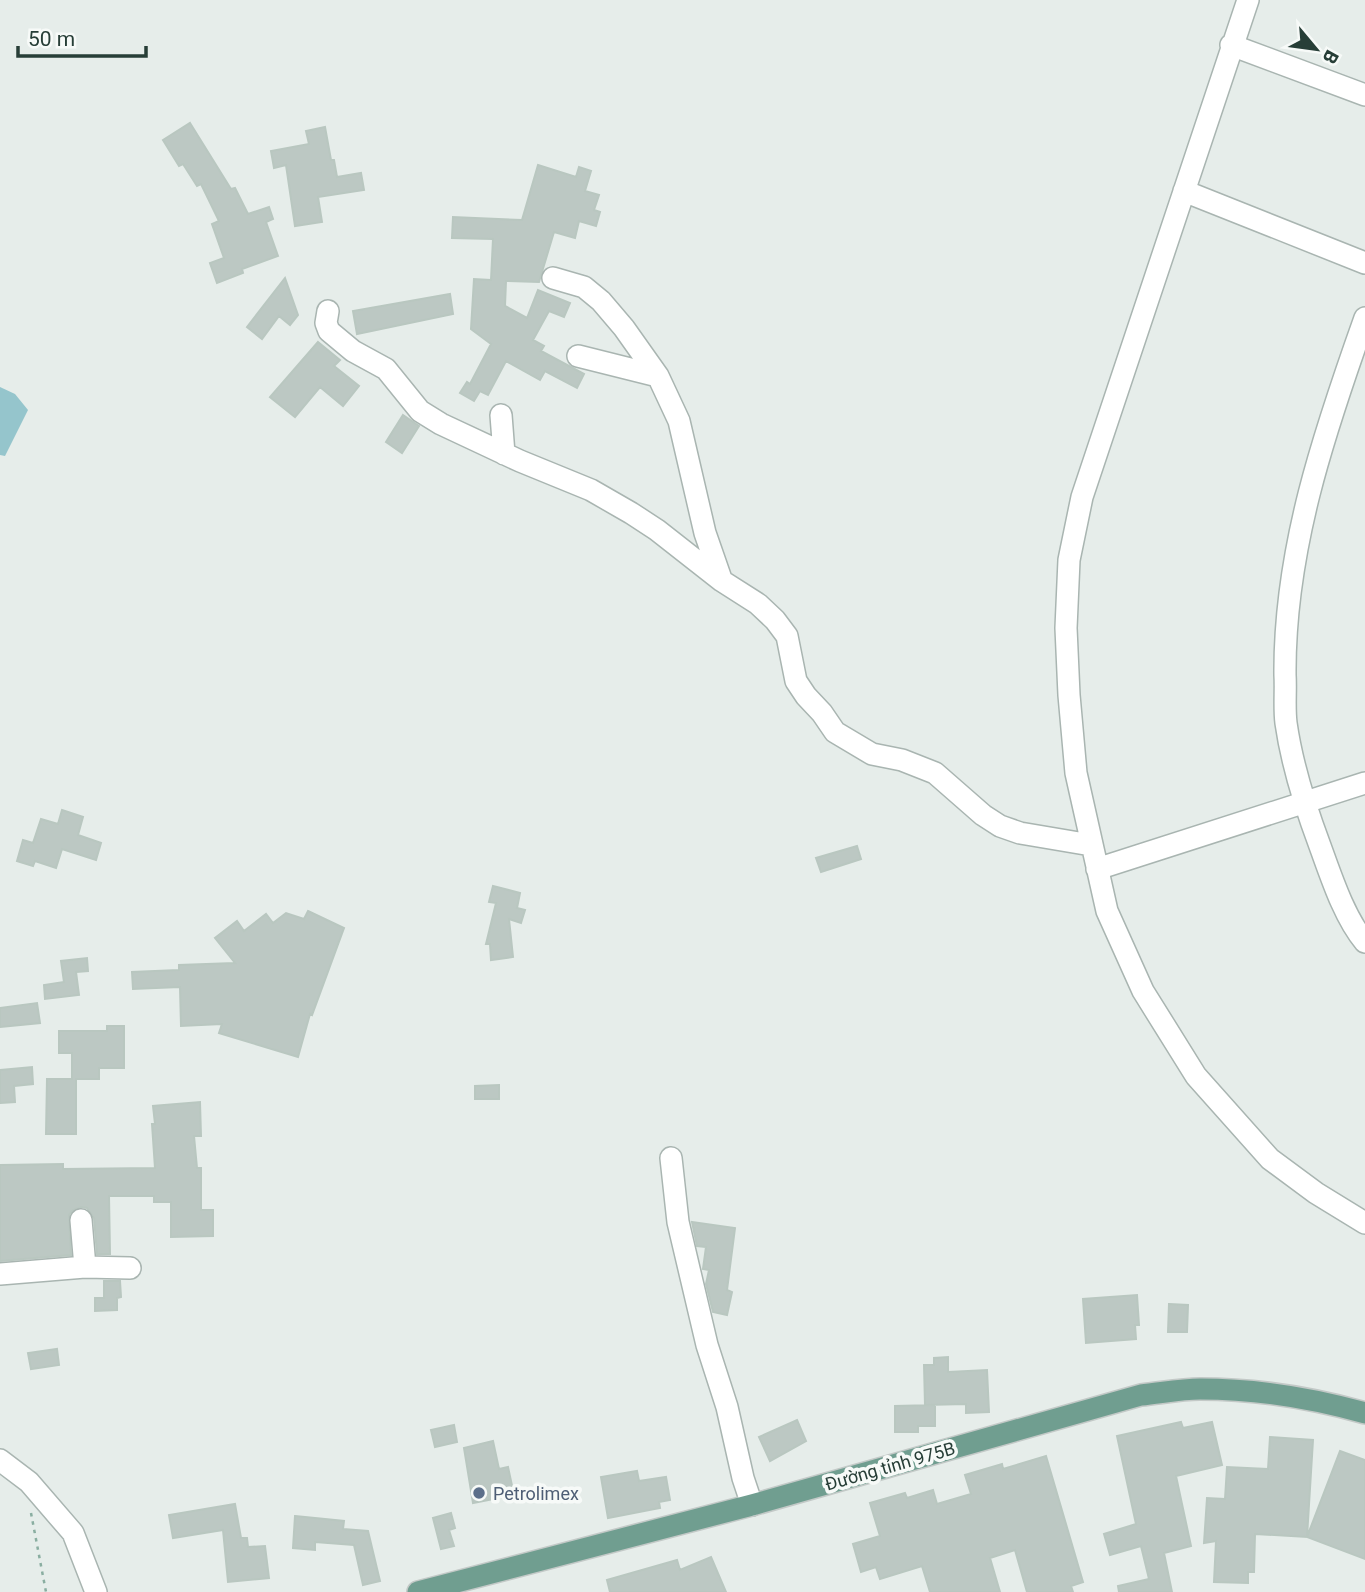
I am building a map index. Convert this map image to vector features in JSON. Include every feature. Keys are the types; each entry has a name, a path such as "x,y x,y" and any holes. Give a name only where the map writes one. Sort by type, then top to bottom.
{"main road":[{"name":"Đường tỉnh 975B","path":"418,1592 752,1505 1141,1395 1198,1389 1247,1391 1333,1404 1365,1413"}],"street":[{"path":"1248,0 1082,497 1069,559 1066,628 1076,773 1107,911 1143,992 1196,1076 1270,1159 1316,1193 1365,1223"},
{"path":"1231,45 1365,95"},
{"path":"1184,191 1365,263"},
{"path":"553,278 584,287 601,301 658,376 679,421 705,533 722,581"},
{"path":"328,310 326,323 329,331 352,351 386,369 420,411 504,454 591,490 657,530 722,581 758,604 775,620 786,636 796,681 835,732 872,754 902,760 935,773 983,815 1000,826 1020,833 1091,845"},
{"path":"1365,318 1329,421 1306,508 1289,589 1285,650 1286,722 1304,802 1337,892 1365,942"},
{"path":"578,356 658,376"},
{"path":"501,415 504,454"},
{"path":"1097,869 1365,783"},
{"path":"671,1158 680,1233 707,1345 727,1407 752,1505"},
{"path":"81,1220 86,1267"},
{"path":"0,1274 86,1267 130,1268"},
{"path":"0,1460 29,1482 73,1533 96,1592"}],"path":[{"path":"29,1482 31,1522 46,1592"}],"water":[{"path":"0,387 15,394 28,410 5,456 0,455"}],"building":[{"path":"190,123 231,189 235,188 248,214 269,207 273,219 266,222 278,256 242,269 243,273 217,283 210,263 224,258 212,224 219,221 201,184 197,186 183,164 179,166 163,140"},
{"path":"325,127 337,177 361,173 364,190 318,197 322,222 295,226 286,165 274,168 271,151 309,144 306,131"},
{"path":"538,165 576,177 579,167 591,171 585,191 599,195 594,210 600,212 596,226 579,221 575,238 554,232 539,282 506,281 505,306 527,318 538,290 570,303 564,317 549,311 533,340 544,346 541,351 584,374 577,388 545,371 540,380 506,361 488,395 480,391 474,401 460,393 467,382 470,384 491,344 471,329 474,279 491,280 493,239 452,238 453,217 522,220"},
{"path":"285,278 298,315 290,325 279,316 262,339 247,327"},
{"path":"450,294 453,314 357,334 353,311"},
{"path":"318,342 340,360 334,366 359,386 343,406 320,387 295,417 270,397"},
{"path":"403,415 419,426 402,453 386,442"},
{"path":"62,810 83,817 78,835 101,843 96,860 62,849 56,868 35,861 33,866 17,861 23,840 33,843 41,819 58,824"},
{"path":"857,846 861,859 821,872 816,858"},
{"path":"493,886 520,893 517,908 525,910 521,923 509,919 513,957 491,960 490,944 486,944 496,903 489,902"},
{"path":"308,911 344,928 312,1015 310,1014 298,1057 219,1033 222,1024 181,1026 180,987 133,989 132,972 179,970 179,965 235,963 215,938 237,921 244,931 266,914 273,923 286,913 304,919"},
{"path":"87,958 88,971 76,972 79,995 45,999 44,985 64,982 61,961"},
{"path":"37,1003 40,1023 0,1027 0,1008"},
{"path":"107,1026 124,1026 124,1068 99,1068 99,1079 76,1079 76,1134 46,1134 47,1079 72,1079 72,1053 59,1053 59,1031 107,1031"},
{"path":"32,1067 33,1084 14,1086 15,1102 0,1103 0,1070"},
{"path":"499,1085 499,1099 475,1099 475,1086"},
{"path":"200,1102 201,1136 194,1136 197,1168 201,1168 201,1210 213,1210 213,1236 171,1237 171,1202 154,1202 154,1196 109,1196 110,1254 97,1254 94,1218 87,1208 81,1207 69,1215 71,1255 0,1261 0,1165 63,1164 63,1169 155,1168 153,1106"},
{"path":"692,1222 735,1228 727,1290 732,1292 727,1315 713,1312 706,1284 709,1270 703,1269 706,1247 697,1246"},
{"path":"104,1281 120,1281 121,1297 117,1298 117,1310 95,1311 95,1298 104,1298"},
{"path":"1137,1295 1139,1325 1135,1325 1136,1339 1086,1343 1083,1299"},
{"path":"1169,1304 1188,1305 1187,1332 1168,1332"},
{"path":"57,1349 59,1365 31,1369 28,1353"},
{"path":"948,1357 948,1372 987,1370 989,1412 966,1413 966,1404 925,1405 924,1365 934,1365 934,1358"},
{"path":"935,1405 935,1426 918,1426 918,1432 895,1432 895,1406"},
{"path":"797,1420 806,1441 770,1461 759,1437"},
{"path":"1181,1422 1183,1428 1212,1422 1222,1465 1176,1476 1191,1546 1164,1553 1172,1592 1119,1592 1118,1586 1149,1579 1141,1546 1110,1555 1104,1534 1136,1524 1117,1436"},
{"path":"454,1425 457,1442 435,1447 431,1430"},
{"path":"1270,1437 1313,1440 1307,1537 1255,1534 1254,1572 1248,1572 1248,1583 1214,1582 1216,1541 1204,1543 1207,1498 1225,1499 1227,1467 1268,1469"},
{"path":"493,1441 499,1469 508,1467 514,1495 473,1503 464,1448"},
{"path":"1340,1451 1365,1460 1365,1559 1307,1537"},
{"path":"1046,1456 1083,1582 1071,1586 1073,1592 1027,1592 1015,1550 990,1558 1000,1592 930,1592 922,1566 880,1579 876,1567 861,1572 853,1544 880,1536 870,1503 905,1493 907,1498 933,1490 937,1504 971,1494 965,1475 1002,1464 1003,1469"},
{"path":"637,1471 639,1481 666,1477 670,1500 659,1502 660,1508 608,1518 601,1477"},
{"path":"235,1504 241,1538 247,1538 248,1547 265,1546 269,1578 228,1582 223,1530 173,1538 169,1515"},
{"path":"451,1513 455,1528 449,1530 454,1546 441,1549 433,1518"},
{"path":"295,1516 344,1521 343,1529 368,1531 380,1581 363,1585 354,1545 315,1542 315,1550 293,1548"},
{"path":"711,1557 726,1592 610,1592 607,1580 677,1560 680,1570"}],"place":[{"name":"Petrolimex","path":"479,1493"}]}
